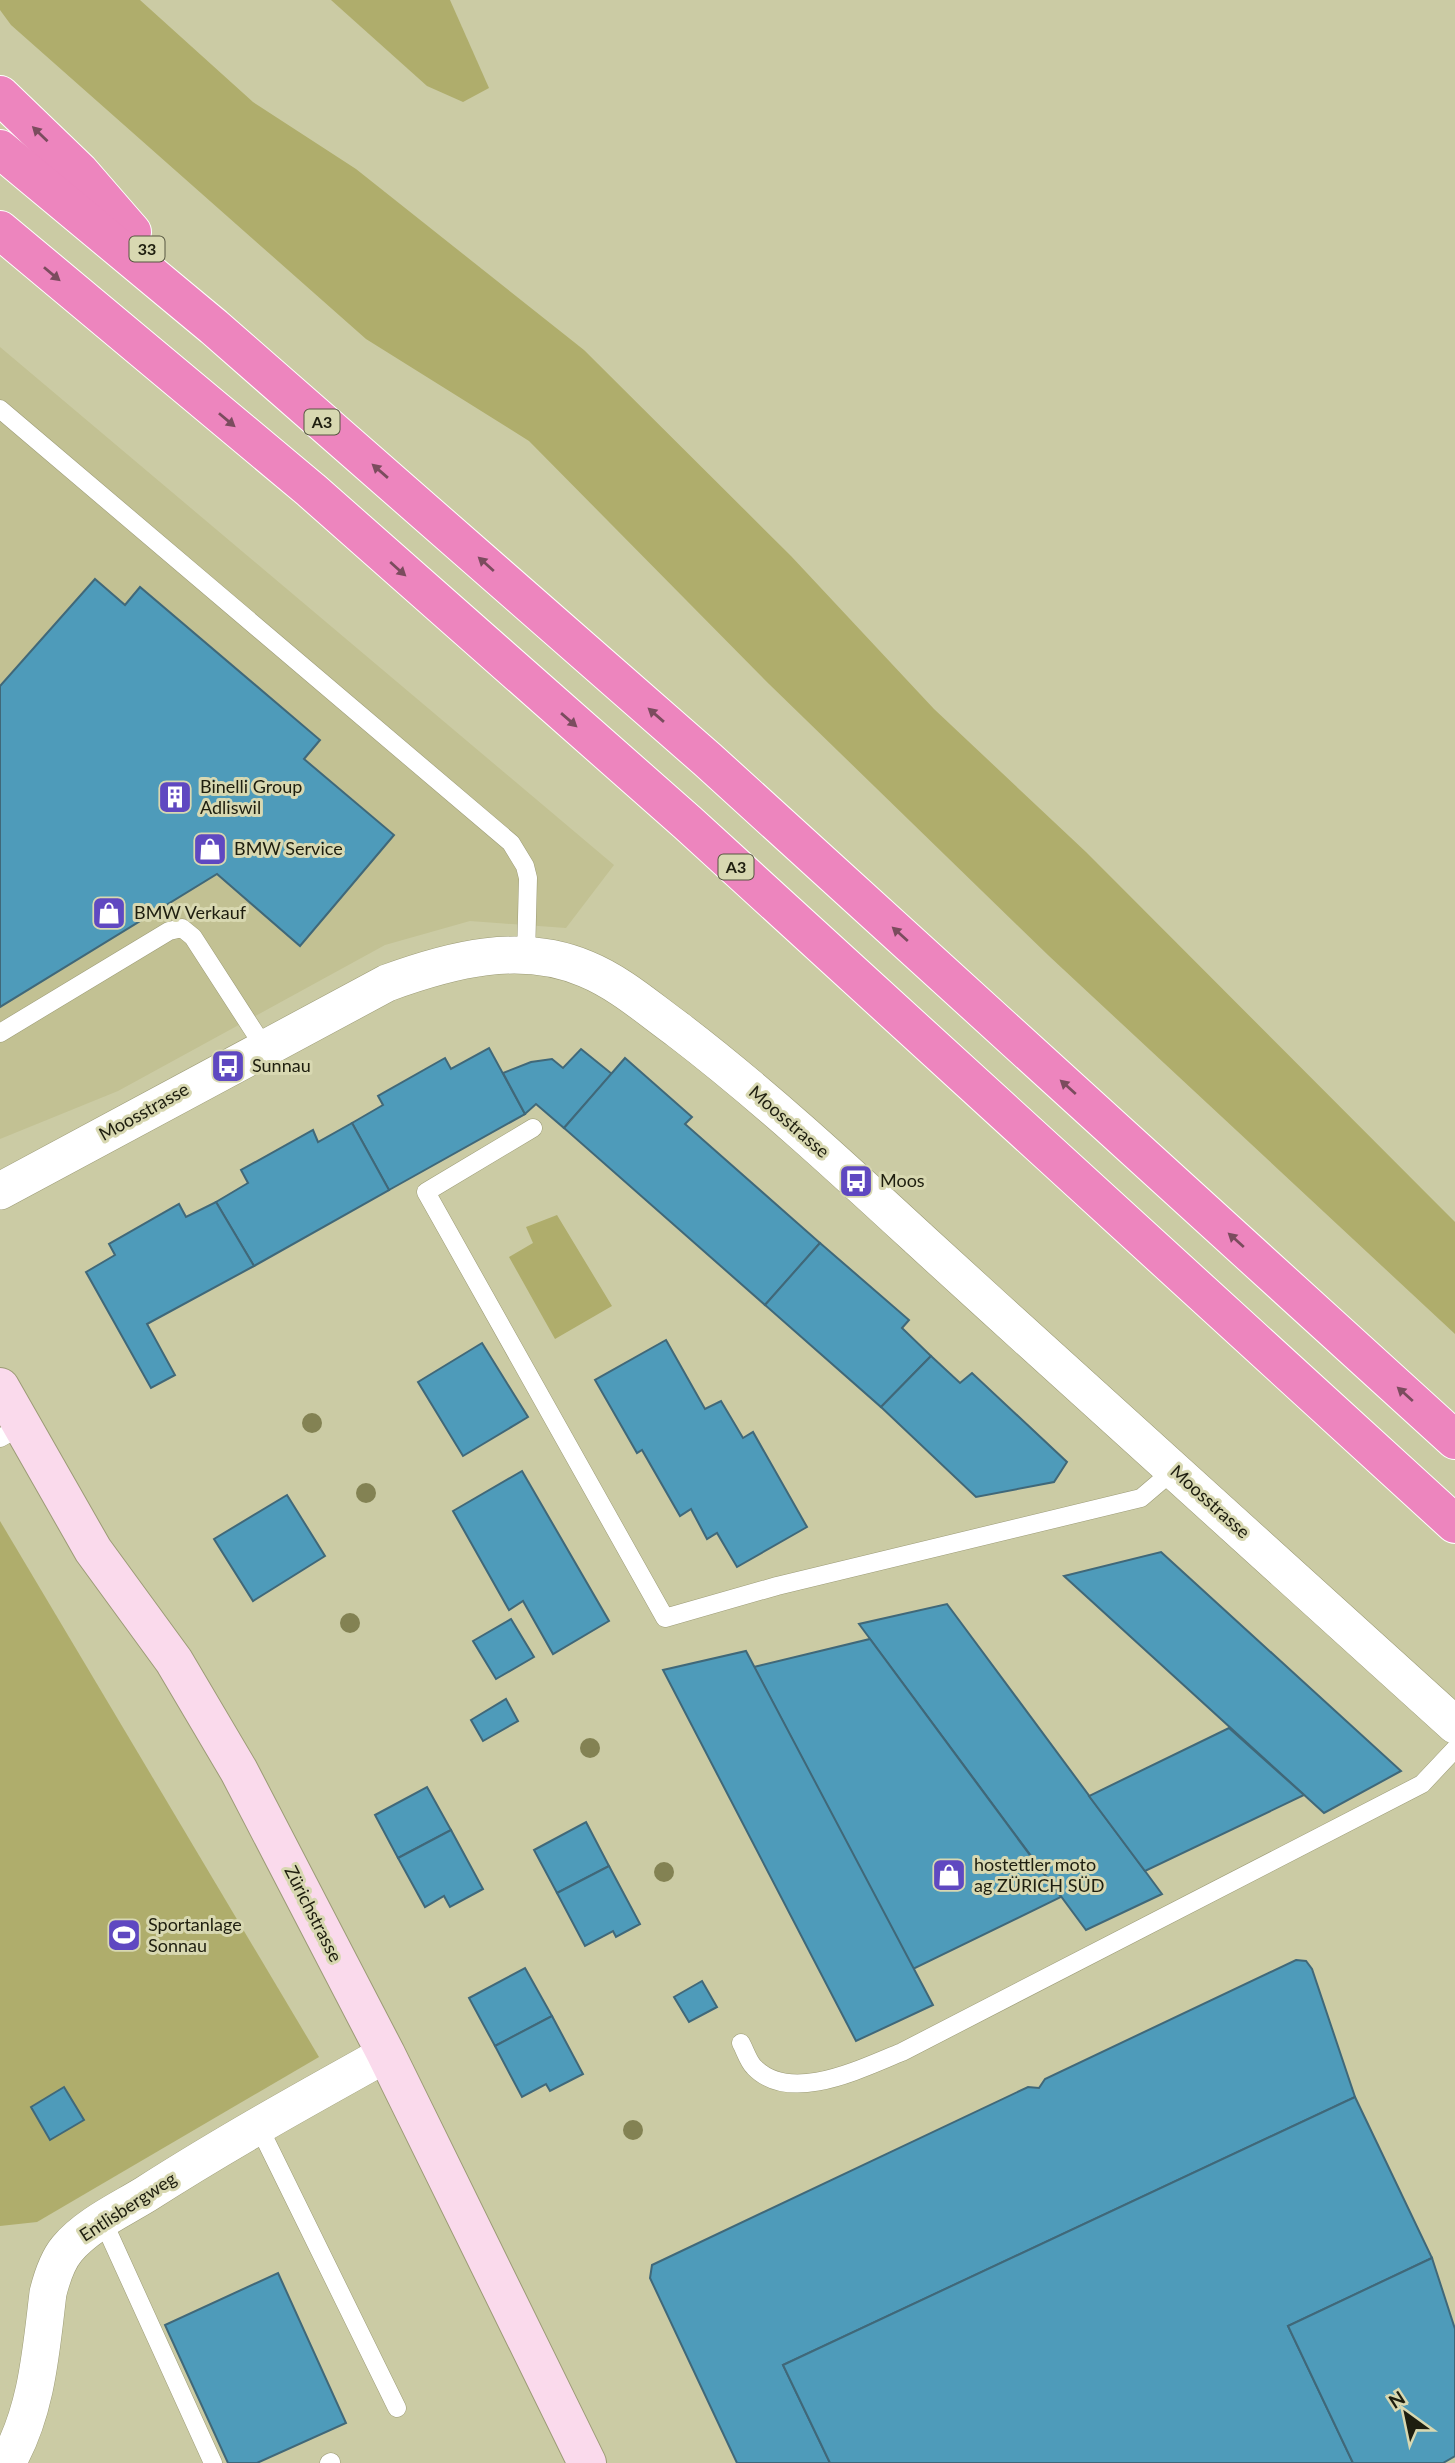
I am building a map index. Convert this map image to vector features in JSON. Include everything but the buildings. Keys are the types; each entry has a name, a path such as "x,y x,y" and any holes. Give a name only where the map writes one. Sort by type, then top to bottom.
{"highway":[{"name":"33","path":"0,96 80,172 214,327"},
{"name":"A3","path":"0,149 214,327 708,760 1455,1440"},
{"name":"A3","path":"0,230 311,490 688,823 1455,1524"}],"main road":[{"name":"Zürichstrasse","path":"0,1387 11,1432 174,1661 239,1771 386,2054 587,2463"}],"street":[{"name":"Moosstrasse","path":"0,1191 387,983 434,965 468,958 526,956 582,968 607,979 716,1059 856,1181 1455,1726"},
{"name":"Entlisbergweg","path":"7,2463 24,2430 32,2401 52,2277 66,2250 103,2221 258,2125 386,2054"}],"lane":[{"path":"0,409 511,844 525,866 528,878 526,956"},
{"path":"0,1033 169,931 182,929 193,937 264,1047"},
{"path":"533,1128 426,1192 664,1618 777,1586 1141,1499 1175,1469"},
{"path":"741,2043 754,2067 780,2083 818,2082 902,2052 1422,1784 1455,1749"},
{"path":"258,2125 397,2408"},
{"path":"103,2221 213,2463"}],"shaded area":[{"path":"0,0 140,0 253,102 356,169 584,350 791,556 934,709 1086,852 1455,1222 1455,1334 1049,956 769,684 529,441 366,339 11,25 0,10"},
{"path":"331,0 450,0 489,88 463,102 427,86"},
{"path":"0,347 614,865 566,928 470,921 385,945 118,1091 0,1139"},
{"path":"557,1215 612,1306 555,1339 509,1257 533,1243 526,1227"},
{"name":"Sportanlage Sonnau","path":"0,1521 319,2057 37,2222 0,2226"}],"place":[{"name":"Binelli Group Adliswil","path":"175,797"},
{"name":"BMW Service","path":"210,849"},
{"name":"BMW Verkauf","path":"109,913"},
{"name":"Sunnau","path":"228,1066"},
{"name":"Moos","path":"856,1181"},
{"name":"hostettler moto ag ZÜRICH SÜD","path":"949,1875"},
{"name":"Sportanlage Sonnau","path":"124,1935"}]}
